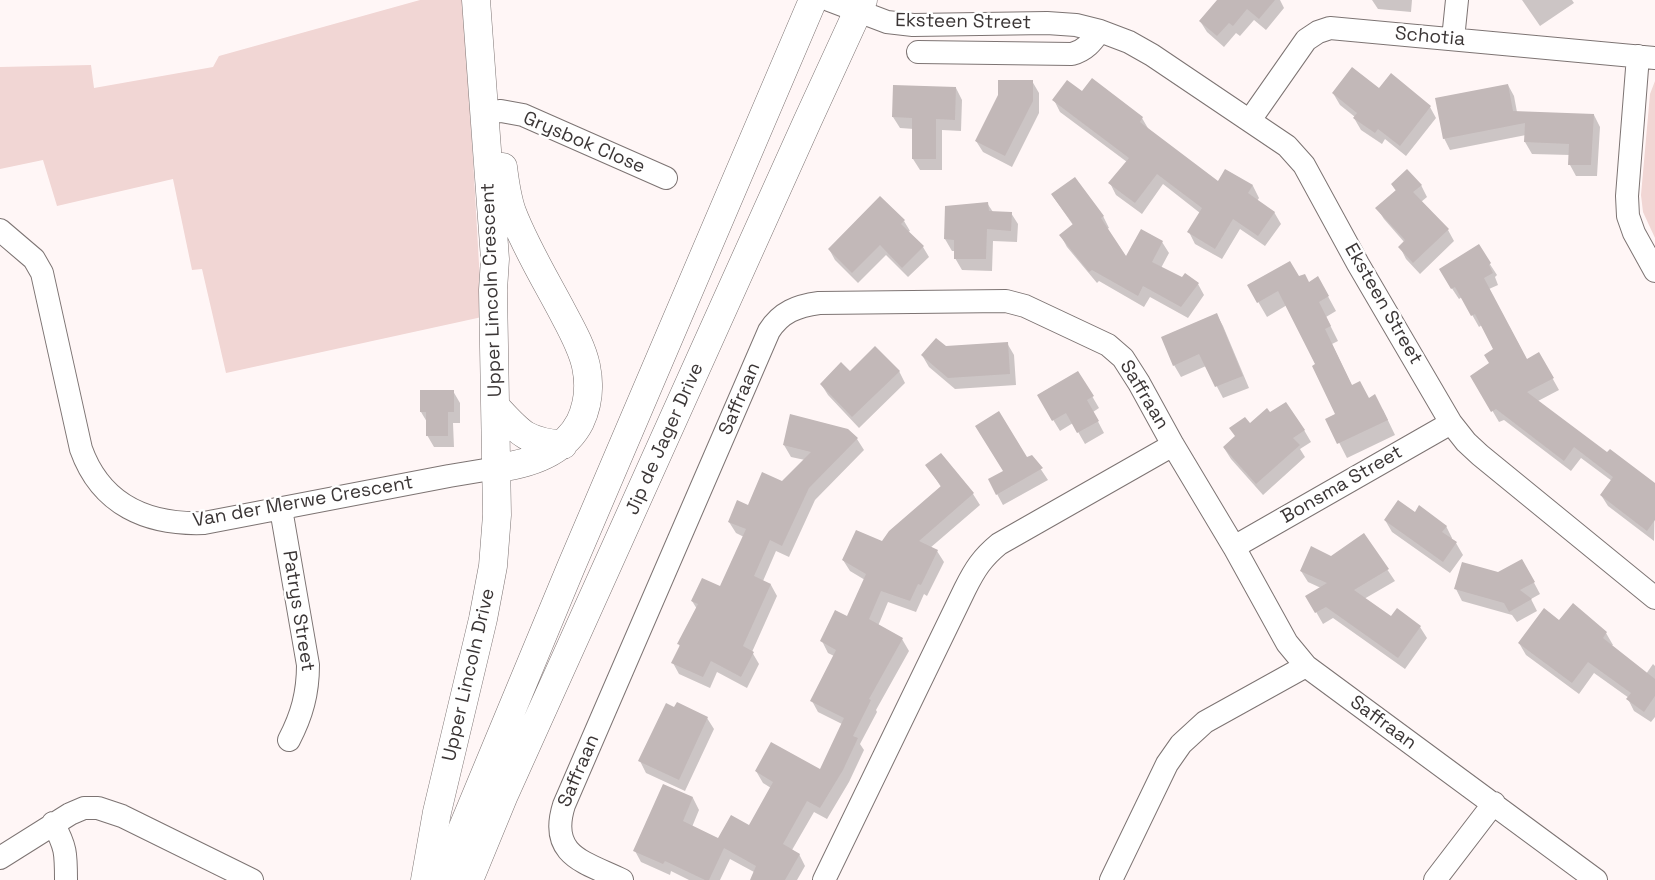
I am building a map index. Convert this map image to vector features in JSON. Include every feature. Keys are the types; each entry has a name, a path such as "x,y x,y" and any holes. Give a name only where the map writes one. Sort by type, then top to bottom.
{"main road":[{"path":"476,0 506,193 512,213 530,251 573,332 586,367 588,381 585,406 577,427 563,444 552,452 515,466 497,468"},
{"path":"492,112 495,0"},
{"name":"Jip de Jager Drive","path":"441,880 579,549 813,0"},
{"name":"Jip de Jager Drive","path":"469,880 504,795 860,6"},
{"name":"Upper Lincoln Crescent","path":"492,112 497,468"},
{"path":"496,408 526,437 541,442 563,444"},
{"name":"Upper Lincoln Drive","path":"426,880 438,812 483,619 493,566 497,515 497,468"}],"street":[{"name":"Eksteen Street","path":"829,0 860,6 887,22 913,25 1047,23 1076,25 1100,31 1129,42 1152,55 1287,146 1304,165 1358,264 1451,423 1466,442 1655,598"},
{"path":"1453,39 1457,0"},
{"name":"Schotia","path":"1250,120 1306,40 1318,32 1330,28 1647,57"},
{"name":"Eksteen Street","path":"918,52 1072,54 1081,51 1089,45 1100,31"},
{"path":"1647,57 1627,196 1628,216 1634,232 1655,271"},
{"name":"Grysbok Close","path":"492,112 511,112 523,115 666,178"},
{"name":"Van der Merwe Crescent","path":"0,230 34,259 42,273 81,449 91,472 110,494 138,512 170,522 204,523 439,477 497,468"},
{"name":"Saffraan","path":"622,880 577,858 569,852 563,843 560,833 560,818 769,331 782,316 792,309 819,303 1006,301 1017,303 1108,345 1124,358 1234,547 1287,643 1306,666 1596,880"},
{"name":"Bonsma Street","path":"1234,547 1451,423"},
{"name":"Saffraan","path":"824,880 965,589 985,555 999,544 1173,445"},
{"name":"Patrys Street","path":"281,509 308,665 307,694 299,720 289,740"},
{"path":"1111,880 1167,764 1181,744 1205,722 1306,666"},
{"path":"1435,880 1494,803"},
{"path":"0,858 53,823 84,808 98,808 111,812 252,880"},
{"path":"53,823 64,843 66,852 66,880"}],"shaded area":[{"path":"420,0 464,0 482,317 226,373 202,269 192,270 173,179 57,206 43,160 0,169 0,67 91,65 94,88 213,67 219,56"},
{"path":"1655,81 1655,238 1643,212 1641,195 1650,94"}],"building":[{"path":"1217,0 1275,0 1259,19 1247,9 1233,26 1229,23 1217,36 1199,21"},
{"path":"1352,67 1379,88 1391,73 1431,106 1400,146 1378,129 1375,133 1353,118 1357,113 1332,93"},
{"path":"1092,78 1143,117 1140,122 1218,181 1225,169 1253,185 1248,193 1275,212 1258,236 1233,219 1215,249 1187,232 1202,208 1157,174 1135,203 1108,183 1129,158 1052,100 1067,80 1082,91"},
{"path":"998,80 1033,80 1033,101 1005,156 975,141 998,95"},
{"path":"1508,84 1513,111 1594,114 1591,165 1568,165 1569,144 1524,142 1525,123 1443,139 1435,98"},
{"path":"893,85 956,87 955,120 936,119 936,159 912,159 912,118 892,117"},
{"path":"1407,169 1422,185 1413,192 1449,229 1413,263 1398,247 1405,240 1375,208 1396,190 1391,184"},
{"path":"1075,177 1104,216 1101,218 1126,256 1141,229 1163,241 1152,262 1182,277 1185,273 1199,283 1181,307 1143,286 1138,296 1092,270 1089,272 1059,235 1073,224 1051,194"},
{"path":"880,196 905,220 901,224 924,246 902,268 880,245 852,273 828,249"},
{"path":"988,202 989,211 1012,212 1011,231 987,229 986,259 954,259 954,240 944,239 945,206"},
{"path":"1479,244 1491,263 1489,265 1493,273 1484,278 1527,359 1539,352 1554,378 1527,392 1607,452 1610,449 1655,483 1655,520 1647,531 1600,495 1613,477 1574,447 1564,461 1496,409 1491,412 1470,376 1489,363 1484,355 1493,349 1475,314 1471,316 1455,287 1451,289 1439,269"},
{"path":"1290,261 1299,276 1305,274 1309,282 1318,276 1329,296 1319,302 1331,326 1325,329 1352,385 1360,381 1369,398 1375,394 1388,420 1337,444 1325,419 1335,414 1312,366 1315,364 1278,291 1257,303 1247,285"},
{"path":"1217,313 1243,376 1215,387 1199,354 1173,366 1161,337"},
{"path":"936,338 946,346 1008,342 1010,374 948,378 921,355"},
{"path":"875,346 900,371 852,417 820,384 841,362 850,371"},
{"path":"1078,371 1094,396 1087,400 1099,421 1077,433 1066,413 1052,421 1037,395"},
{"path":"420,390 454,390 454,412 448,412 448,436 426,436 426,412 420,412"},
{"path":"1286,402 1305,430 1293,438 1300,445 1256,484 1223,447 1235,436 1229,428 1245,417 1250,423 1267,408 1270,412"},
{"path":"999,411 1027,457 1032,455 1043,468 996,495 988,479 1003,471 975,426"},
{"path":"790,414 848,429 858,438 809,488 782,546 770,540 754,576 771,584 743,646 754,652 741,677 711,661 703,677 671,663 680,645 677,644 698,604 691,601 702,578 720,586 746,529 728,522 737,500 748,505 762,472 782,481 811,452 783,445"},
{"path":"941,453 974,493 919,541 938,550 921,585 918,584 910,601 881,591 869,619 903,638 869,699 871,700 853,736 858,738 843,770 820,808 807,801 783,844 800,854 785,880 750,880 756,866 724,848 709,880 705,880 665,861 663,864 633,851 663,784 693,797 683,821 718,838 731,815 749,825 773,782 755,771 771,742 820,769 844,718 810,701 836,650 820,641 835,610 847,616 866,574 842,560 856,530 882,541 889,531 941,486 925,465"},
{"path":"1398,500 1415,512 1419,505 1447,526 1442,532 1457,542 1443,562 1384,520"},
{"path":"1364,533 1389,569 1354,590 1391,616 1397,608 1421,626 1398,658 1326,607 1315,613 1305,596 1327,583 1300,571 1311,546 1331,556"},
{"path":"1522,559 1535,582 1520,590 1532,599 1509,612 1504,603 1454,589 1462,562 1498,572"},
{"path":"1573,603 1607,632 1603,638 1655,679 1655,696 1644,712 1626,699 1631,693 1588,662 1572,683 1518,643 1544,608 1559,620"},
{"path":"677,702 708,717 679,780 638,761 666,703 674,707"}]}
